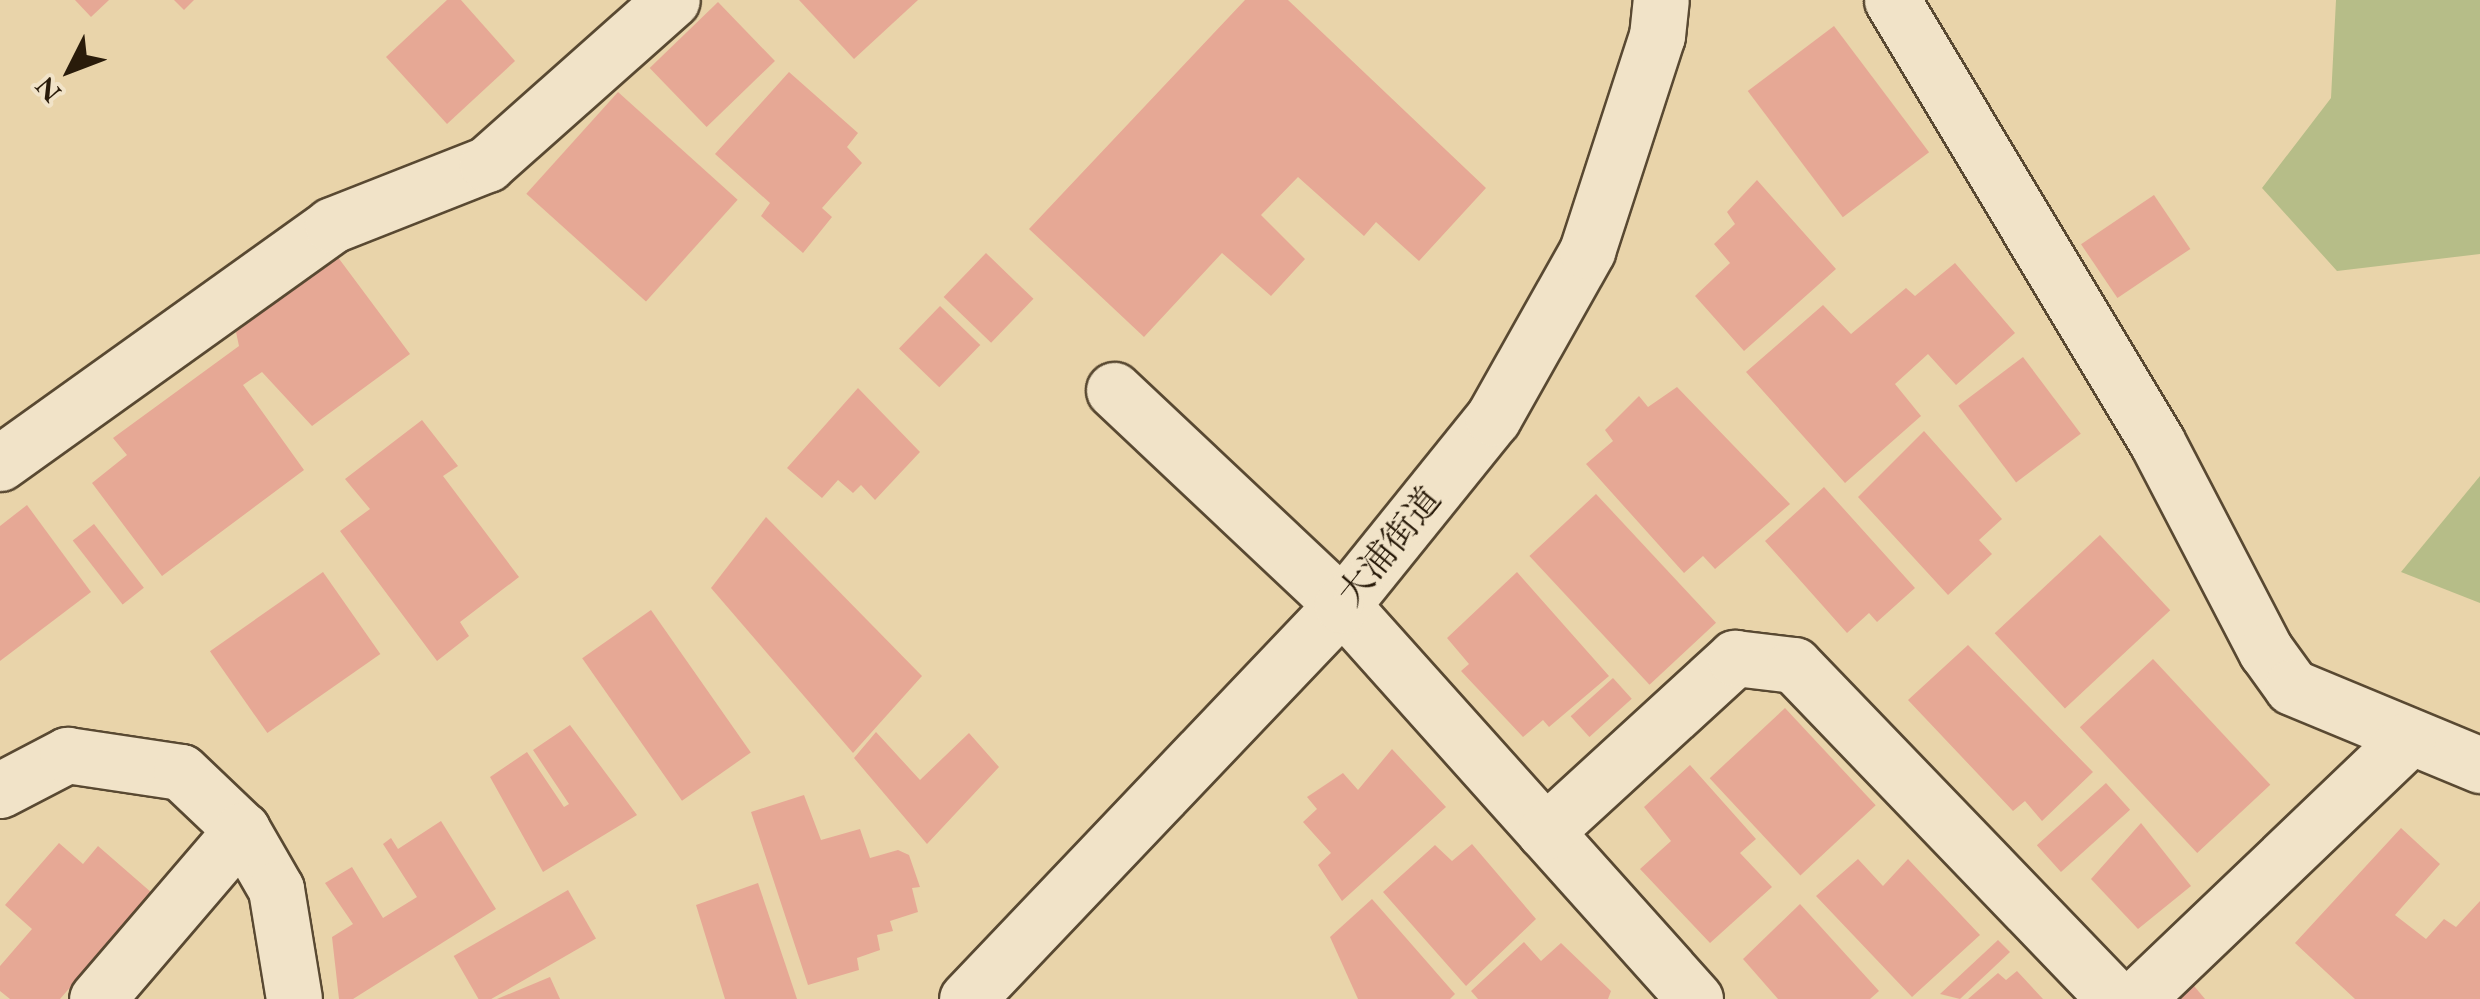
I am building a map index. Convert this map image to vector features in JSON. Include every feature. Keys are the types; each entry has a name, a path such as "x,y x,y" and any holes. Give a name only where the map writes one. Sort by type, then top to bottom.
{"street":[{"path":"0,463 332,225 487,164 672,0"},
{"name":"大浦街道","path":"967,999 1342,605 1493,418 1587,251 1657,36 1660,0"},
{"path":"1892,0 2158,442 2274,663 2292,688 2408,739 2480,765"},
{"path":"1114,390 1342,605 1695,999"},
{"path":"1544,832 1735,658 1794,665 2115,999"},
{"path":"2136,999 2408,739"},
{"path":"0,790 67,755 182,772 242,830 276,888 294,999"},
{"path":"97,999 242,830"}],"green space":[{"path":"2336,0 2480,0 2480,254 2337,271 2262,188 2331,98"},
{"path":"2480,476 2480,603 2401,572"}],"building":[{"path":"75,0 109,0 91,17"},
{"path":"174,0 194,0 184,10"},
{"path":"447,0 461,0 515,61 447,124 386,57"},
{"path":"799,0 918,0 854,59"},
{"path":"1245,0 1288,0 1486,188 1419,261 1376,222 1364,236 1298,177 1261,215 1305,259 1271,296 1222,253 1144,337 1029,229"},
{"path":"718,2 775,61 707,127 650,68"},
{"path":"1834,26 1929,152 1843,217 1748,91"},
{"path":"789,72 858,133 847,147 862,163 822,208 832,217 803,253 761,216 770,203 715,154"},
{"path":"618,92 738,200 646,302 526,194"},
{"path":"1757,180 1836,269 1744,351 1695,296 1730,263 1714,244 1735,224 1727,212"},
{"path":"2154,195 2190,249 2117,298 2081,244"},
{"path":"986,253 1033,299 991,343 944,297"},
{"path":"337,256 410,354 312,426 262,372 243,385 304,470 162,576 92,483 127,455 113,438 239,346 236,332"},
{"path":"1955,263 2015,333 1956,385 1928,354 1895,384 1921,416 1845,483 1746,372 1823,305 1851,334 1906,288 1915,296"},
{"path":"940,306 980,345 939,387 899,348"},
{"path":"2023,357 2081,434 2016,482 1958,406"},
{"path":"1677,387 1790,504 1715,569 1703,556 1684,573 1586,464 1613,441 1605,430 1639,396 1648,407"},
{"path":"858,388 920,452 875,500 861,485 853,493 838,480 822,498 787,468"},
{"path":"422,420 458,466 443,476 519,577 460,622 469,636 437,661 340,531 370,509 345,479"},
{"path":"1924,431 2002,519 1979,540 1992,554 1948,595 1858,497"},
{"path":"1824,487 1915,588 1877,622 1869,613 1847,633 1765,541"},
{"path":"1596,494 1716,623 1649,685 1529,556"},
{"path":"27,505 91,592 0,661 0,526"},
{"path":"766,517 922,676 853,753 711,588"},
{"path":"94,524 144,588 123,604 73,541"},
{"path":"2100,535 2170,610 2065,709 1995,633"},
{"path":"323,572 380,654 267,733 210,651"},
{"path":"1517,572 1609,676 1549,727 1543,720 1523,737 1461,671 1469,664 1447,638"},
{"path":"651,610 751,753 682,801 582,658"},
{"path":"1968,645 2093,772 2042,821 2025,801 2013,811 1908,700"},
{"path":"2153,659 2270,785 2197,853 2080,727"},
{"path":"1613,678 1632,699 1589,737 1571,716"},
{"path":"1785,708 1876,805 1800,876 1710,778"},
{"path":"570,725 637,815 543,872 490,777 527,752 564,807 569,804 533,750"},
{"path":"876,732 920,780 969,733 999,767 927,844 854,758"},
{"path":"1392,749 1446,807 1342,901 1318,865 1331,853 1303,822 1317,809 1307,797 1343,773 1358,790"},
{"path":"1690,765 1756,839 1740,853 1772,887 1710,943 1640,869 1671,841 1644,807"},
{"path":"2106,783 2130,810 2061,872 2037,845"},
{"path":"804,795 821,840 860,829 870,858 898,850 909,855 920,887 912,888 918,912 890,921 893,931 877,935 880,950 857,958 859,970 808,985 751,812"},
{"path":"441,821 496,909 353,999 339,999 332,937 353,924 325,883 352,867 383,918 417,897 383,844 391,838 398,849"},
{"path":"2141,823 2191,886 2138,929 2091,879"},
{"path":"2401,828 2440,864 2395,915 2426,939 2444,919 2456,927 2480,901 2480,999 2355,999 2295,943"},
{"path":"59,843 83,864 98,846 152,893 60,999 10,999 0,991 0,966 32,929 5,905"},
{"path":"1472,844 1536,919 1466,986 1383,892 1435,845 1452,861"},
{"path":"1858,859 1883,886 1908,859 1980,935 1912,997 1816,896"},
{"path":"758,883 797,999 725,999 696,905"},
{"path":"568,890 596,938 491,999 479,999 454,956"},
{"path":"1372,899 1455,994 1450,999 1358,999 1330,937"},
{"path":"1800,904 1879,991 1870,999 1778,999 1743,959"},
{"path":"1998,940 2010,952 1960,999 1940,994"},
{"path":"1524,942 1541,961 1561,943 1611,991 1608,999 1478,999 1471,991"},
{"path":"2017,971 2043,999 1968,999 1998,973 2006,980"},
{"path":"2184,974 2205,999 2161,999"},
{"path":"550,977 560,999 497,999"}]}
